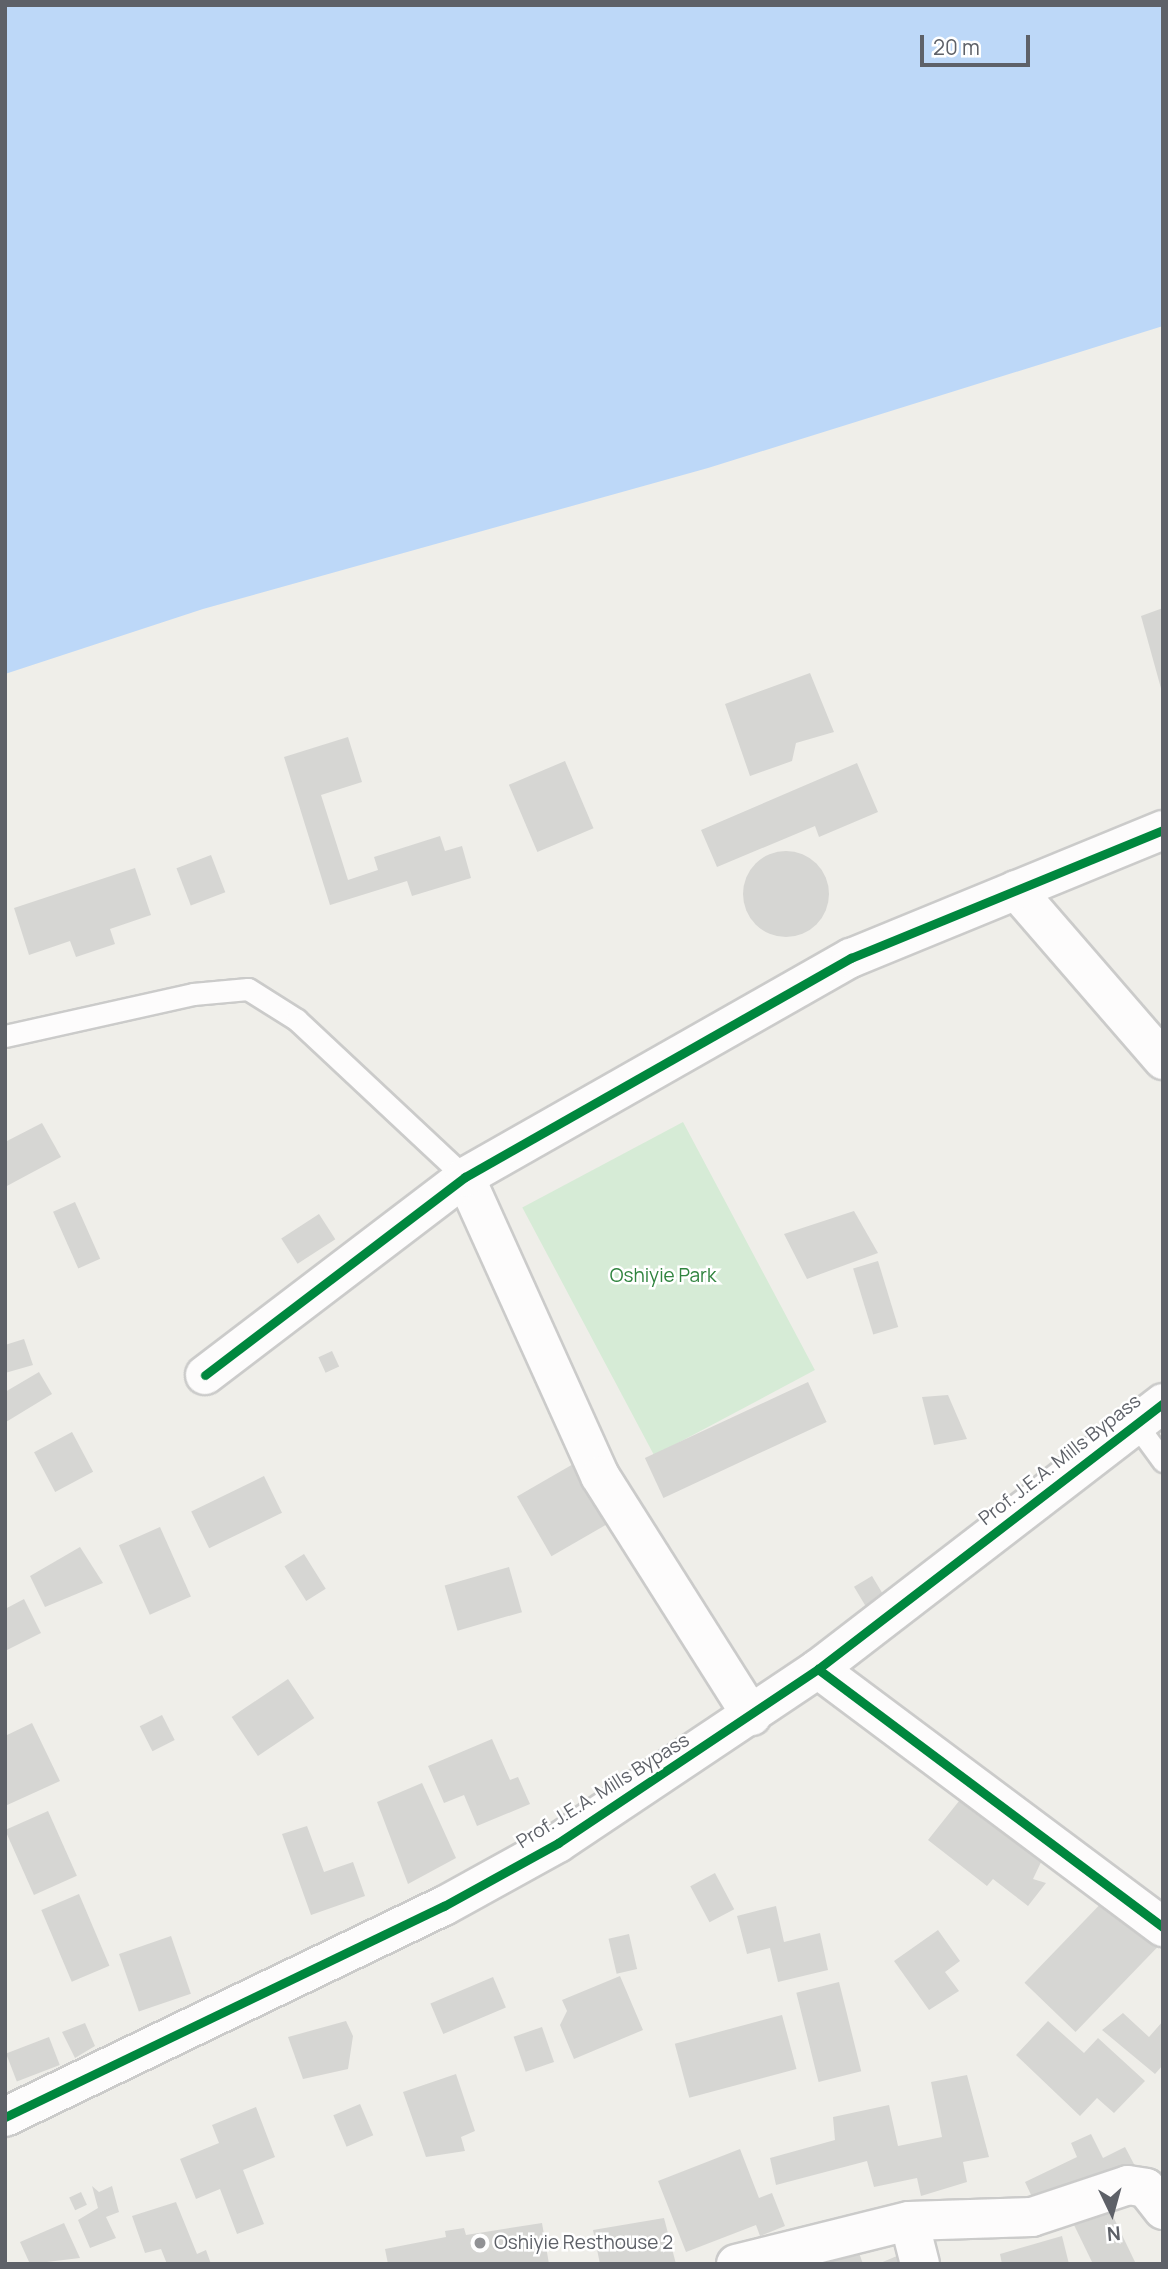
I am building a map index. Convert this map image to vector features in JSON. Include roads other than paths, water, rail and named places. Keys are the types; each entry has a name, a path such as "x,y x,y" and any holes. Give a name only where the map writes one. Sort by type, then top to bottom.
{"street":[{"path":"205,1375 465,1177 851,958 1163,831"},
{"path":"1016,890 1163,1060"},
{"path":"465,1177 600,1476 752,1716"},
{"name":"Prof. J.E.A. Mills Bypass","path":"5,2117 444,1906 558,1843 752,1716 818,1668 1149,1413"},
{"path":"818,1668 1163,1927"},
{"path":"736,2264 909,2221 1032,2217 1128,2185 1146,2188 1163,2210"},
{"path":"909,2221 920,2264"}],"lane":[{"path":"5,1036 193,994 248,989 297,1020 465,1177"},
{"path":"1149,1413 1163,1461"}],"water":[{"path":"5,5 1163,5 1163,326 708,468 203,609 5,674"}],"place":[{"name":"Oshiyie Resthouse 2","path":"480,2243"}],"park label":[{"name":"Oshiyie Park","path":"663,1276"}]}
